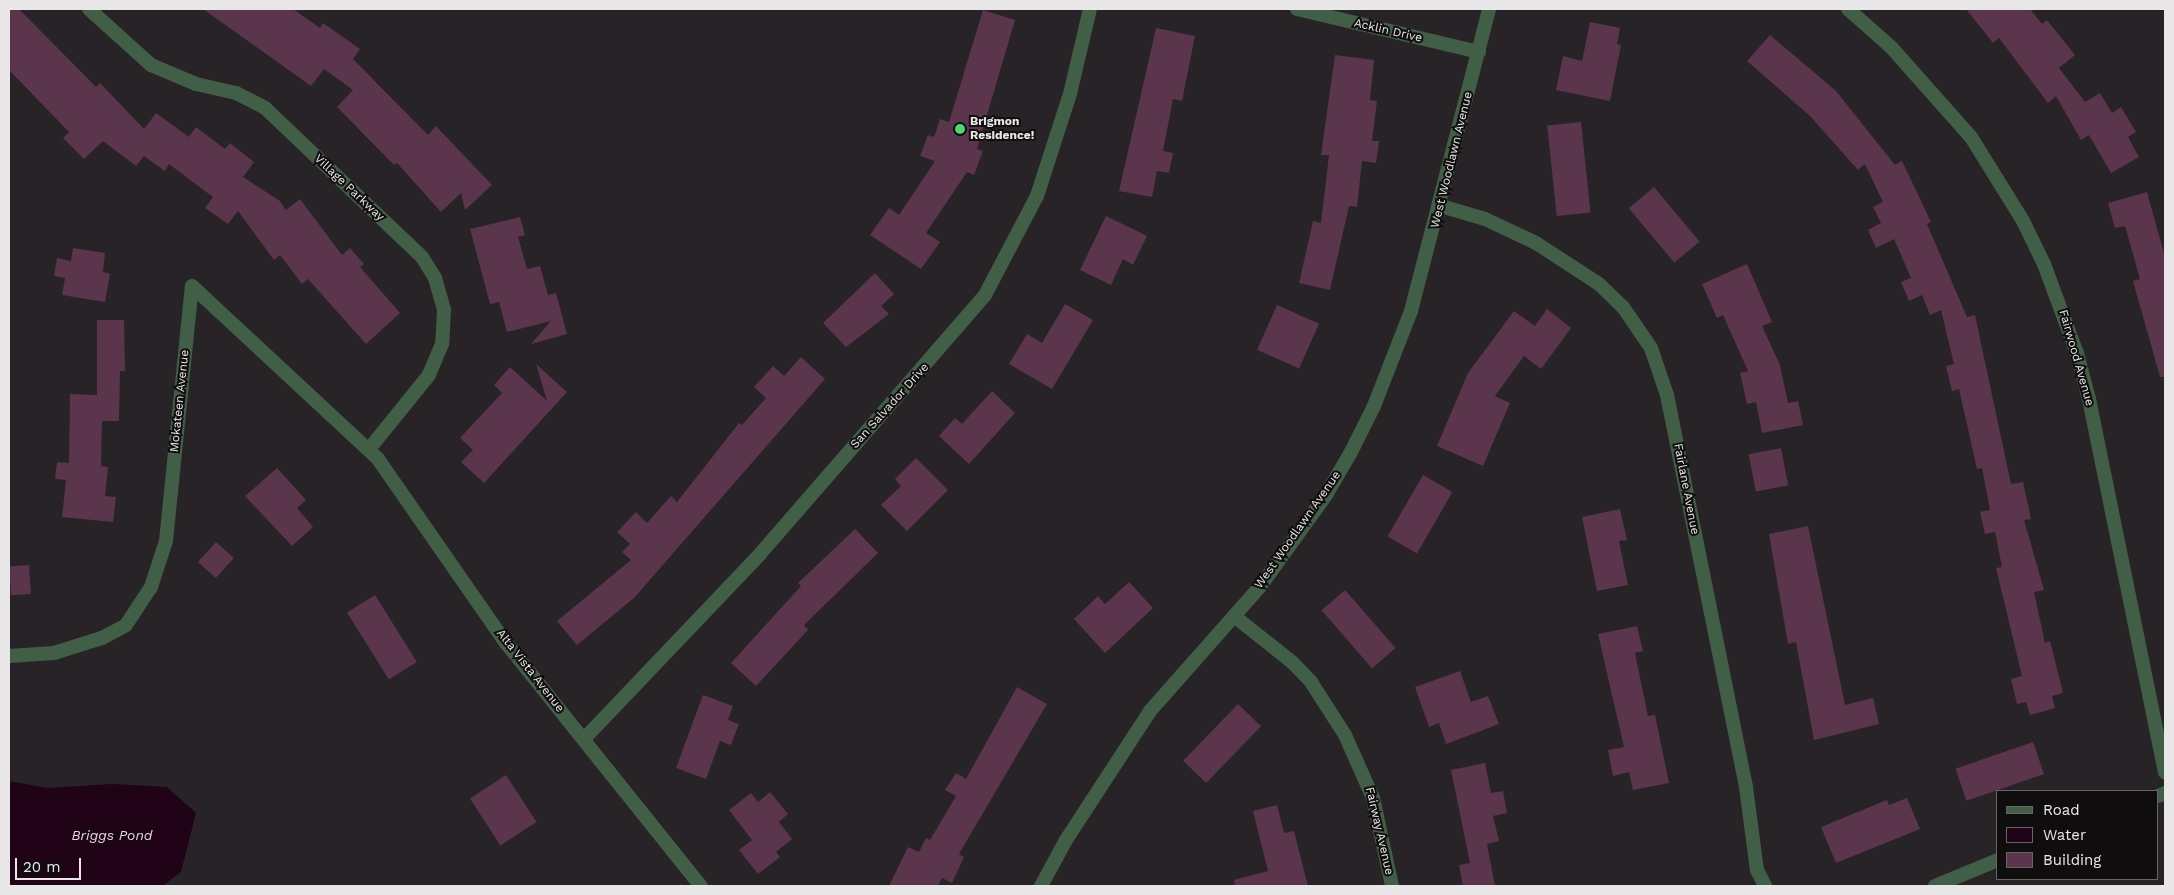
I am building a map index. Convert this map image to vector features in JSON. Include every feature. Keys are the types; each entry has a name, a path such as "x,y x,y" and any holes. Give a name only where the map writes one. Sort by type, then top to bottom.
{"street":[{"name":"Village Parkway","path":"89,9 151,65 196,84 236,93 265,108 422,257 435,278 444,310 442,344 429,375 369,449"},
{"name":"San Salvador Drive","path":"584,739 760,554 985,295 1006,261 1036,196 1070,94 1090,9"},
{"name":"Acklin Drive","path":"1297,9 1479,52"},
{"name":"West Woodlawn Avenue","path":"1041,886 1138,728 1234,616 1326,495 1374,406 1411,311 1441,206 1489,9"},
{"name":"Fairwood Avenue","path":"1848,9 1891,46 1971,137 2023,221 2044,264 2077,353 2089,399 2165,772"},
{"name":"Fairlane Avenue","path":"1441,206 1486,220 1536,243 1599,284 1623,307 1651,348 1667,394 1746,787 1757,870 1765,886"},
{"name":"Mokateen Avenue","path":"9,656 54,653 102,638 126,625 151,587 166,541 192,286 369,449"},
{"name":"Alta Vista Avenue","path":"369,449 400,486 506,643 701,886"},
{"name":"Fairway Avenue","path":"1234,616 1292,662 1311,682 1345,735 1373,798 1392,886"},
{"path":"1935,886 1996,861"}],"water":[{"name":"Briggs Pond","path":"9,781 47,788 112,784 167,787 196,813 181,872 162,886 9,886"}],"building":[{"path":"9,9 19,9 96,87 100,83 144,129 156,113 189,137 196,127 225,149 230,143 254,162 243,177 280,201 286,210 300,199 342,255 350,248 364,264 360,267 400,313 366,344 308,279 302,284 280,255 274,260 238,211 228,224 205,208 213,197 169,164 165,171 144,156 136,166 103,141 84,159 63,138 69,132 9,70"},
{"path":"203,9 293,9 320,28 323,23 360,49 353,59 428,135 436,126 492,185 465,210 461,193 441,212 397,163 394,165 337,107 353,90 324,69 311,86"},
{"path":"1966,9 2030,9 2042,24 2047,20 2075,55 2059,68 2085,102 2100,93 2112,113 2121,107 2136,132 2128,137 2139,157 2111,173 2089,135 2081,140 2056,96 2048,103 1999,38 1993,43"},
{"path":"983,10 1015,20 977,149 983,151 974,175 967,172 926,233 940,242 921,269 870,235 889,208 899,215 935,161 920,156 928,135 934,137 940,119 949,122"},
{"path":"1590,22 1620,28 1617,44 1621,45 1610,101 1556,90 1563,56 1582,61"},
{"path":"1156,28 1195,36 1182,101 1173,99 1163,151 1173,153 1169,173 1157,171 1152,197 1119,191"},
{"path":"1770,35 1836,91 1895,165 1902,161 1931,222 1927,224 1967,317 1975,315 2011,484 2023,482 2031,519 2024,520 2044,590 2034,592 2045,643 2050,641 2063,693 2052,696 2055,708 2030,715 2026,702 2017,704 2011,679 2022,676 1996,568 2002,567 1995,532 1985,534 1980,512 1990,510 1982,468 1977,469 1959,389 1952,391 1946,366 1954,364 1941,310 1930,315 1922,295 1909,301 1901,282 1911,278 1894,239 1876,248 1868,230 1881,223 1873,207 1883,202 1865,164 1858,170 1810,116 1747,61"},
{"path":"1335,55 1374,60 1370,100 1377,101 1372,141 1379,141 1376,163 1362,161 1357,207 1349,206 1330,290 1299,283 1313,221 1321,223 1329,155 1321,155"},
{"path":"1581,122 1591,213 1557,216 1547,126"},
{"path":"1654,187 1700,241 1674,263 1629,208"},
{"path":"2147,192 2165,257 2165,377 2160,377 2133,281 2140,279 2125,226 2115,228 2108,203"},
{"path":"1106,216 1147,236 1133,265 1123,259 1111,285 1080,270"},
{"path":"520,217 525,235 518,237 527,269 540,266 548,295 556,293 567,334 531,344 551,321 507,332 499,302 490,304 470,229"},
{"path":"73,248 105,253 103,272 110,274 105,302 62,295 65,278 54,276 57,258 71,261"},
{"path":"1747,264 1772,322 1762,326 1780,365 1788,403 1798,401 1803,425 1762,433 1756,402 1747,404 1740,373 1748,371 1723,315 1717,318 1702,284"},
{"path":"875,273 894,294 881,306 889,314 846,347 823,323"},
{"path":"1065,304 1093,320 1052,389 1009,364 1027,334 1042,343"},
{"path":"1277,305 1319,324 1299,368 1257,350"},
{"path":"1547,309 1571,328 1541,369 1524,356 1495,396 1510,403 1483,466 1437,446 1468,373 1514,311 1535,326"},
{"path":"97,320 124,320 125,371 120,371 119,421 102,421 101,466 108,467 105,496 116,497 113,522 62,517 66,480 55,479 57,462 69,463 70,394 97,395"},
{"path":"801,357 825,379 634,598 577,645 557,621 631,560 622,552 630,544 617,532 636,512 647,523 671,496 677,502 739,423 742,425 766,398 754,387 773,366 784,376"},
{"path":"536,364 567,392 484,483 461,462 473,450 460,438 502,393 494,385 510,367 547,401"},
{"path":"992,391 1015,413 969,464 939,436 955,418 962,424"},
{"path":"1781,448 1788,485 1756,492 1749,454"},
{"path":"916,458 948,490 907,531 881,505 901,486 895,479"},
{"path":"277,468 306,500 297,508 313,527 292,546 245,496"},
{"path":"1423,475 1452,492 1417,553 1388,536"},
{"path":"1620,509 1627,540 1619,541 1628,585 1597,591 1582,517"},
{"path":"1808,526 1845,705 1873,698 1879,724 1814,740 1796,642 1788,644 1769,534"},
{"path":"855,529 878,553 804,625 808,630 756,686 731,663 801,586 798,583"},
{"path":"216,542 234,558 216,578 198,562"},
{"path":"29,565 31,594 11,595 9,566"},
{"path":"1129,582 1153,608 1105,653 1074,619 1098,596 1105,604"},
{"path":"1345,590 1396,648 1372,668 1322,610"},
{"path":"375,595 417,662 389,679 347,612"},
{"path":"1637,626 1643,651 1635,653 1648,716 1655,715 1669,783 1633,790 1629,772 1613,776 1608,750 1624,747 1598,634"},
{"path":"1460,671 1471,702 1488,696 1499,724 1446,744 1439,723 1429,727 1415,687"},
{"path":"1017,687 1047,704 959,854 964,857 952,883 942,878 938,886 889,886 908,847 919,852 926,838 930,840 956,796 945,790 956,773 966,779"},
{"path":"703,695 733,706 728,720 739,724 731,745 720,741 706,779 676,768"},
{"path":"1238,704 1261,726 1206,783 1183,761"},
{"path":"2033,742 2044,774 1967,801 1955,769"},
{"path":"1485,763 1491,793 1503,791 1507,813 1493,816 1499,841 1487,844 1495,886 1463,886 1459,865 1470,863 1451,770"},
{"path":"506,775 536,822 500,845 470,798"},
{"path":"770,792 788,814 779,822 792,839 776,852 780,857 758,874 739,850 752,840 729,810 751,793 758,802"},
{"path":"1907,798 1920,829 1836,863 1821,827 1887,800 1889,805"},
{"path":"1277,805 1284,833 1294,831 1308,886 1235,886 1234,880 1268,871 1253,811"}],"place":[{"name":"Brigmon Residence!","path":"960,129"}]}
